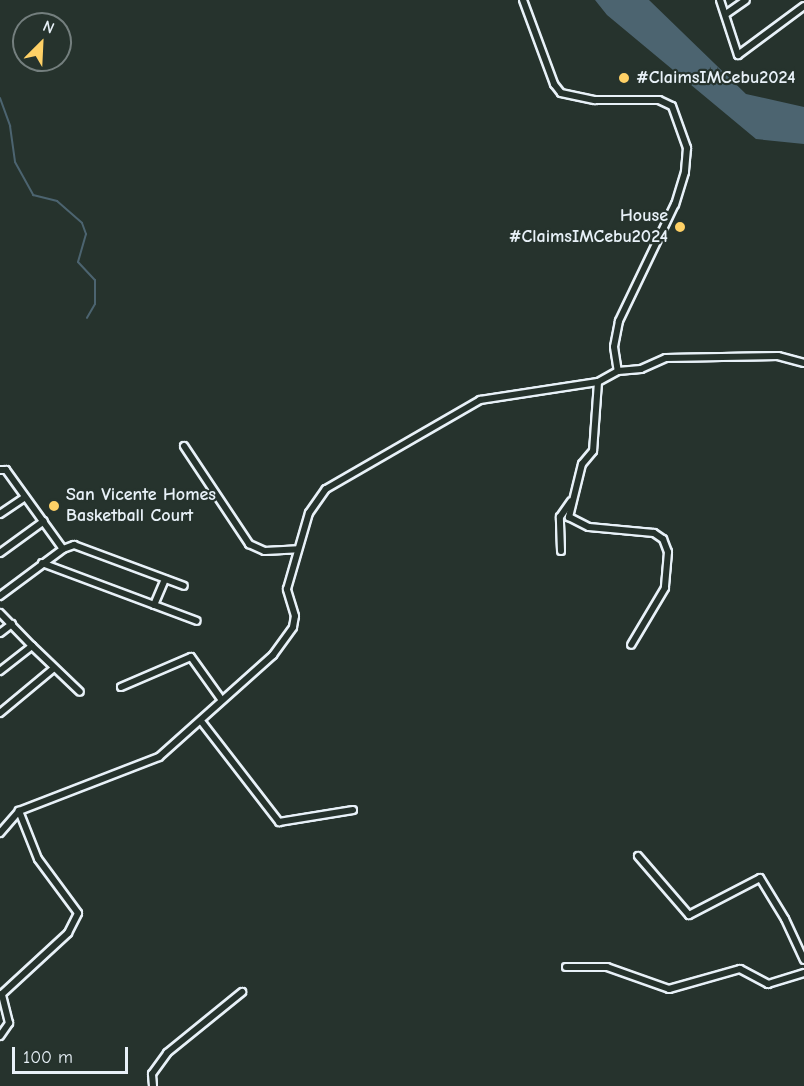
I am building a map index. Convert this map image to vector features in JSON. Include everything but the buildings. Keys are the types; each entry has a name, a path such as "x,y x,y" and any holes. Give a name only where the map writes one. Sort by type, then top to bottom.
{"street":[{"path":"523,0 554,84 561,93 595,100 660,100 672,106 687,148 685,172 675,204 619,321 614,347 618,371"},
{"path":"720,0 738,55 804,6"},
{"path":"726,14 746,0"},
{"path":"0,833 19,811 159,757 201,721 221,699 288,637 295,616 287,589 309,513 326,489 480,400 598,382 618,371 640,369 666,358 778,356 804,363"},
{"path":"598,382 593,451 582,464 568,512 575,523 654,533 663,539 668,552 665,588 631,645"},
{"path":"184,446 249,544 271,551 298,549"},
{"path":"0,470 6,470 63,549"},
{"path":"0,514 25,497"},
{"path":"561,552 560,517 571,501"},
{"path":"0,553 44,521"},
{"path":"0,596 42,563 63,549 74,545 184,586"},
{"path":"42,563 197,621"},
{"path":"154,605 165,579"},
{"path":"0,613 80,692"},
{"path":"0,633 12,624"},
{"path":"0,671 32,646"},
{"path":"121,687 190,657 221,699"},
{"path":"0,712 54,668"},
{"path":"201,721 279,822 353,810"},
{"path":"0,1036 9,1023 2,994 68,933 78,912 38,859 19,811"},
{"path":"638,856 689,915 760,878 785,919 804,960"},
{"path":"566,967 607,967 669,989 740,969 768,984 804,973"},
{"path":"153,1086 152,1074 167,1053 242,992"}],"water":[{"path":"595,0 649,0 746,94 804,107 804,144 756,139 607,15"}],"waterway":[{"path":"0,98 10,126 15,162 33,195 57,201 82,223 86,234 78,262 95,280 95,304 87,318"}],"place":[{"name":"#ClaimsIMCebu2024","path":"624,78"},
{"name":"House #ClaimsIMCebu2024","path":"680,227"},
{"name":"San Vicente Homes Basketball Court","path":"54,506"}]}
